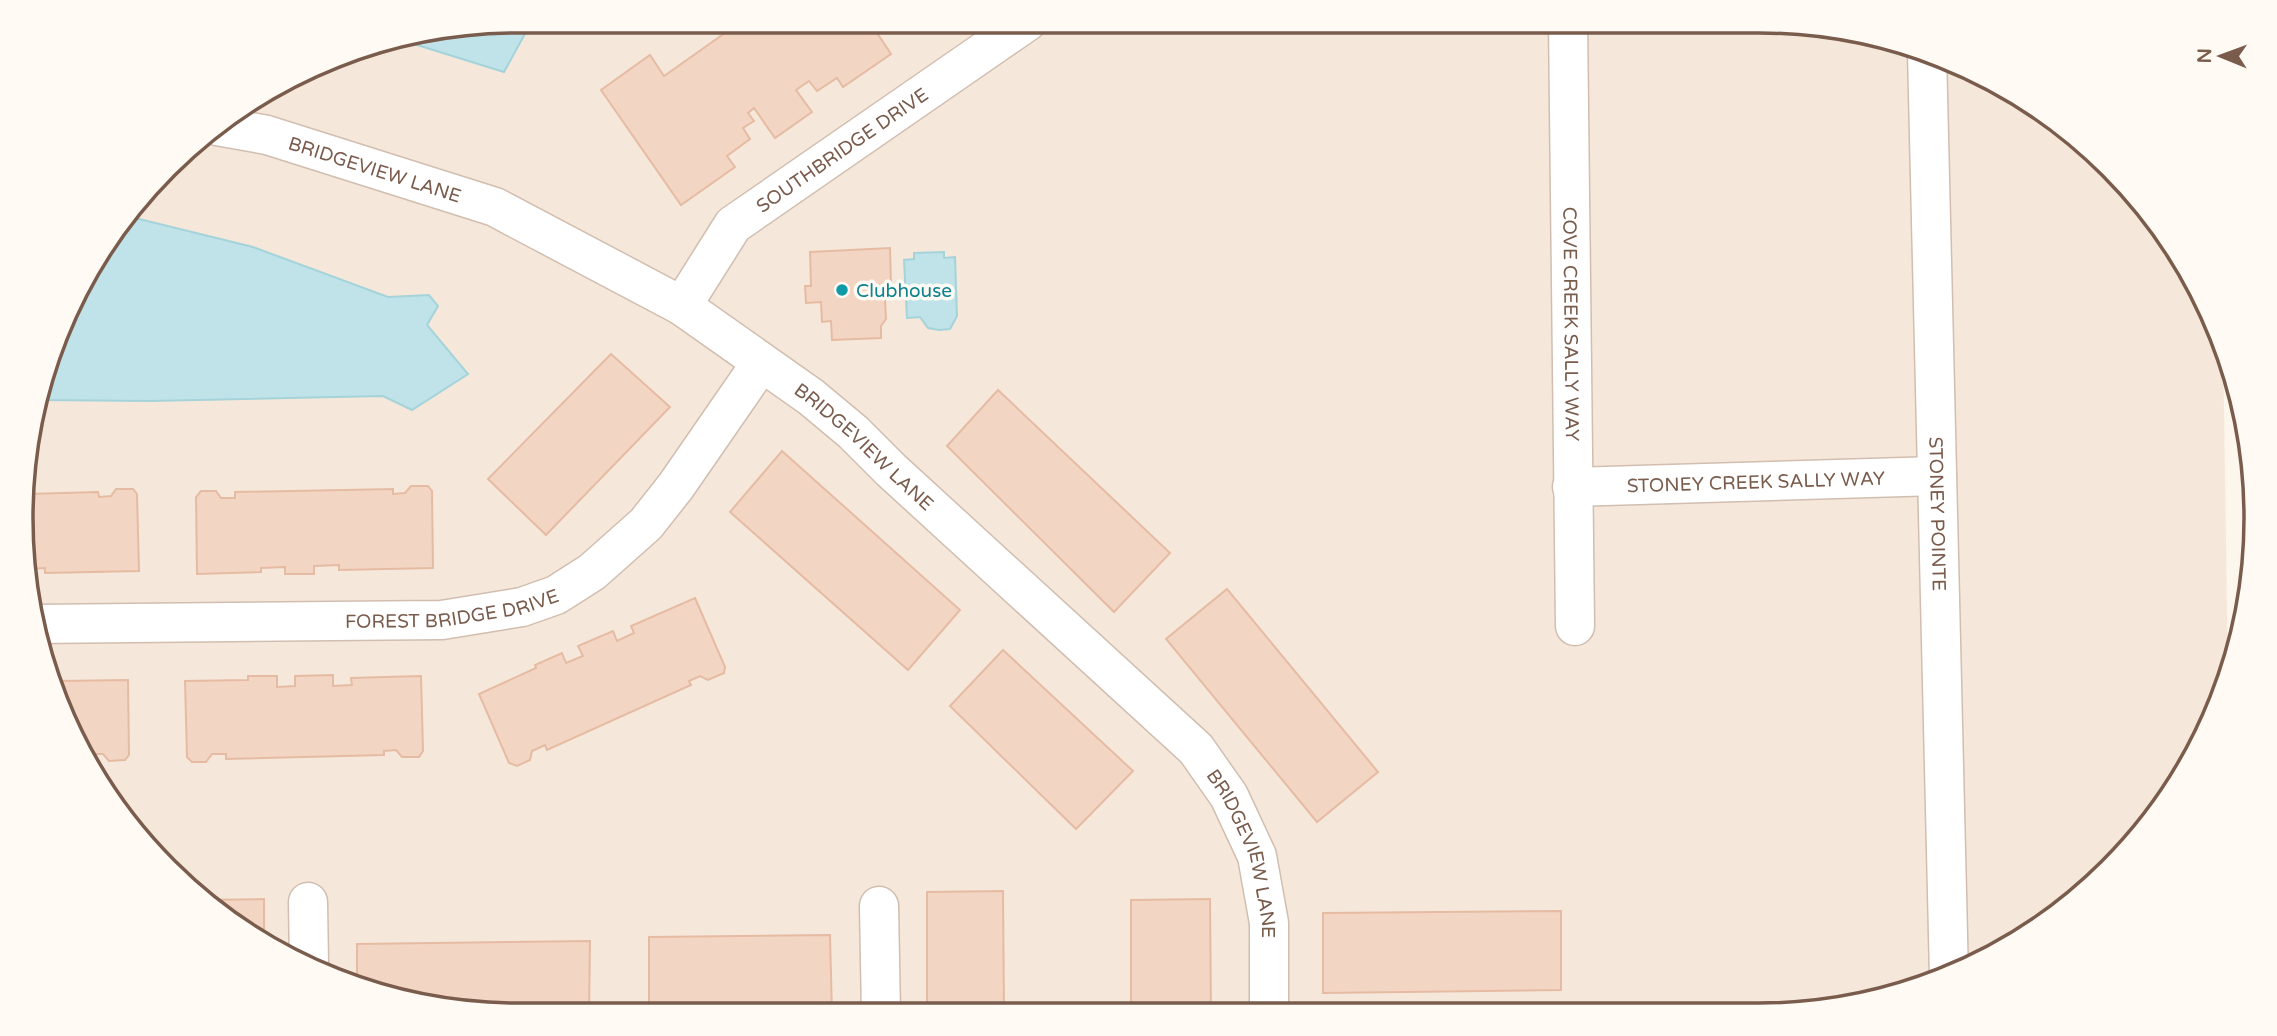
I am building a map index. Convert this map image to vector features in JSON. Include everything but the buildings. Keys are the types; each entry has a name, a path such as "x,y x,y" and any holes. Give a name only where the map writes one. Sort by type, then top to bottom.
{"street":[{"name":"SOUTHBRIDGE DRIVE","path":"682,306 733,225 1011,33"},
{"name":"COVE CREEK SALLY WAY","path":"1568,33 1574,626"},
{"name":"STONEY POINTE","path":"1927,63 1949,964"},
{"name":"BRIDGEVIEW LANE","path":"231,128 267,135 495,207 682,306 811,397 853,432 1196,749 1229,796 1257,856 1269,923 1269,1003"},
{"name":"FOREST BRIDGE DRIVE","path":"46,624 442,620 522,607 556,595 592,572 646,524 676,486 761,363"},
{"name":"STONEY CREEK SALLY WAY","path":"1572,487 1937,476"},
{"path":"308,902 309,955"},
{"path":"879,906 881,1003"}],"shaded area":[{"path":"1759,33 1822,37 1854,43 1915,59 1973,83 2054,133 2102,175 2144,223 2179,276 2207,332 2224,381 2227,641 2207,704 2194,732 2144,813 2102,861 2054,903 1973,953 1945,966 1884,986 1822,999 1791,1002 518,1003 455,999 393,986 332,966 249,921 223,903 175,861 133,813 98,760 70,704 50,643 37,581 34,550 37,455 59,362 70,332 98,276 133,223 154,198 175,175 223,133 304,83 332,70 393,50 455,37 486,34"}],"water":[{"path":"525,33 504,72 416,45 455,37"},
{"path":"137,218 253,247 388,297 429,295 438,306 427,325 468,374 412,410 383,396 151,401 48,400 59,362 83,304 98,276"},
{"path":"944,252 944,258 955,257 957,316 950,329 939,330 928,328 920,317 907,318 904,260 914,259 914,253"}],"place":[{"name":"Clubhouse","path":"842,290"}]}
